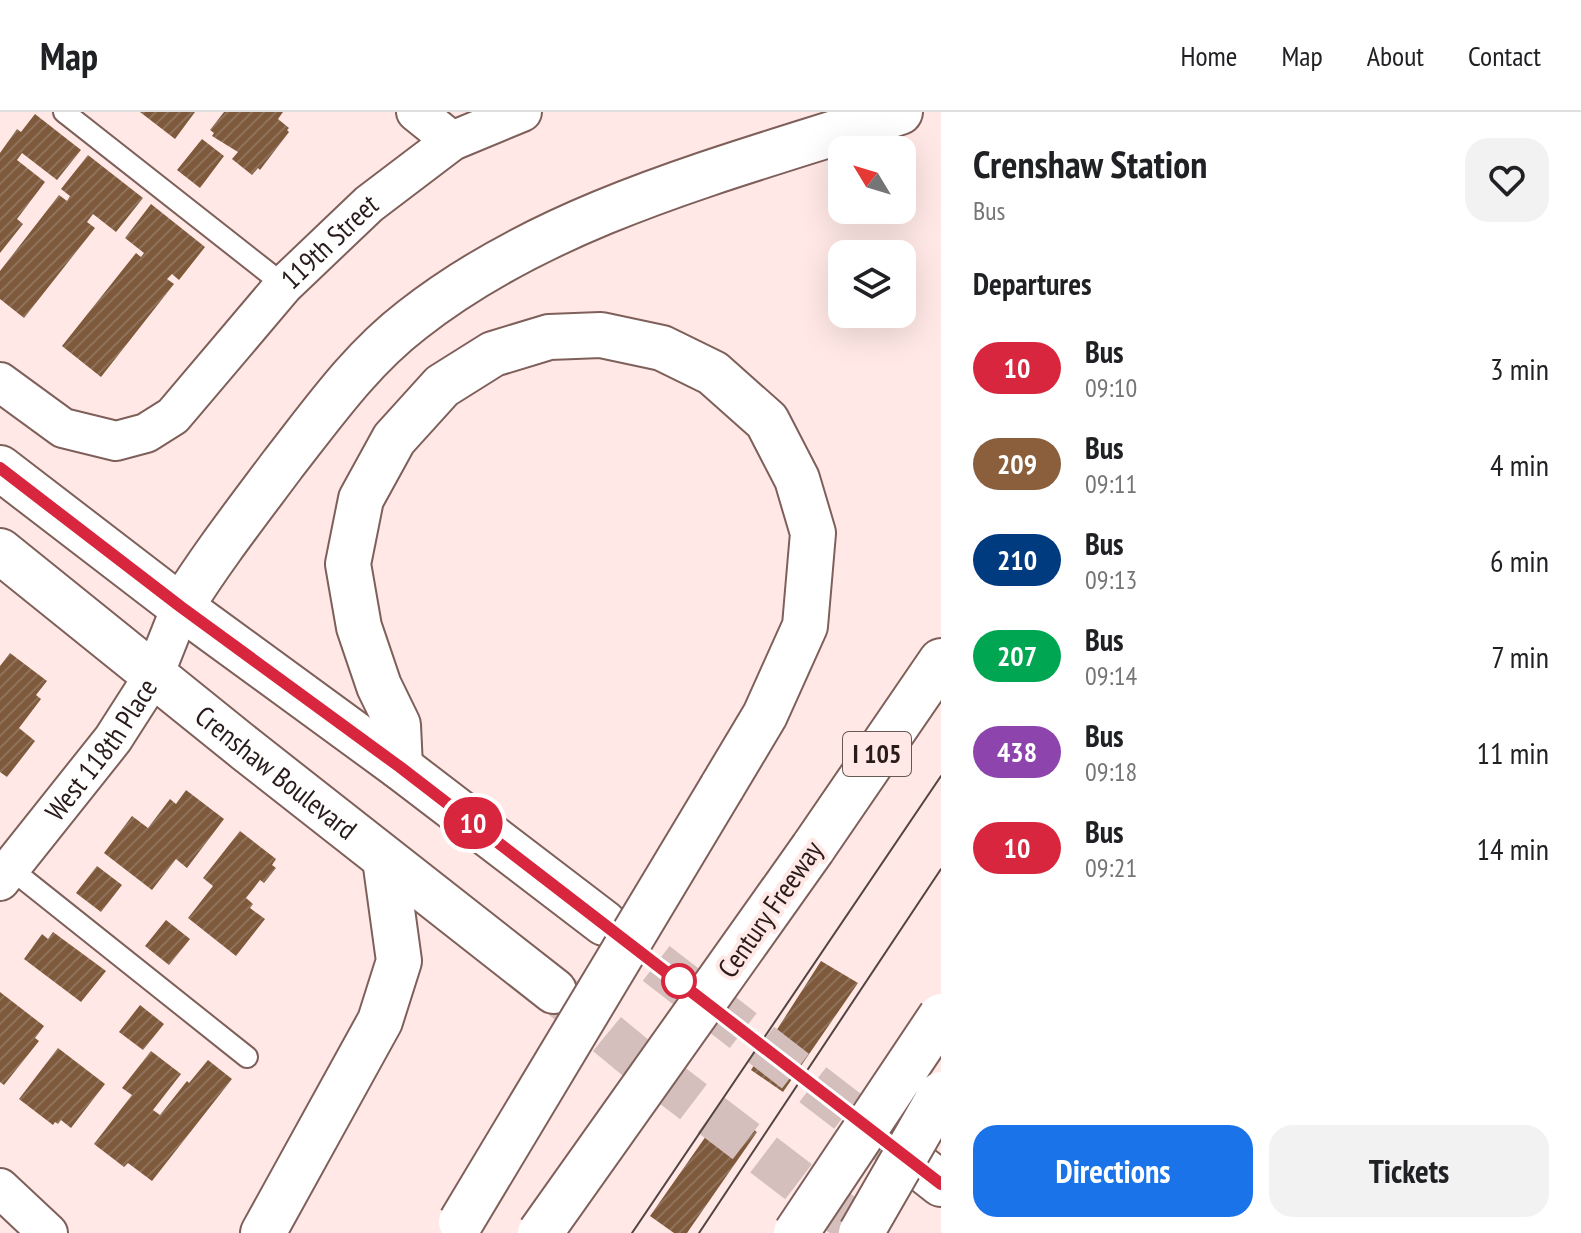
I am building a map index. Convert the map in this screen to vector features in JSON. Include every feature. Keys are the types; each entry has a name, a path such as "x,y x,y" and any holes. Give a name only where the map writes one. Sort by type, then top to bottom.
{"main road":[{"path":"181,607 208,564 351,375 410,321 477,273 553,235 649,195 900,112"},
{"path":"400,767 398,725 379,686 359,627 348,564 361,499 394,439 442,386 493,354 549,337 601,335 662,348 713,373 767,421 797,479 813,533 805,626 765,715 457,1227"},
{"path":"0,468 604,923"},
{"name":"Crenshaw Boulevard","path":"0,551 554,991"},
{"name":"Century Freeway","path":"540,1233 813,848 941,661"},
{"path":"263,1233 380,1021 399,961 385,859"},
{"path":"796,1233 941,1016"},
{"path":"861,1233 941,1094"}],"street":[{"path":"416,112 452,141"},
{"name":"119th Street","path":"0,382 63,428 116,441 146,433 173,416 284,285 369,204 452,141 522,112"},
{"name":"West 118th Place","path":"3,869 113,739 154,675 181,607"},
{"path":"0,1188 48,1233"}],"lane":[{"path":"64,112 284,285"},
{"path":"3,869 247,1057"}],"building":[{"path":"140,112 195,112 175,139"},
{"path":"224,112 283,112 278,119 289,128 289,132 260,170 258,168 252,175 232,159 238,152 212,136 214,133 210,130"},
{"path":"35,114 81,150 57,180 22,153 17,160 45,182 17,219 23,224 0,253 0,153 17,129 21,132"},
{"path":"202,139 224,156 200,188 177,170"},
{"path":"88,155 143,198 116,232 93,214 87,222 95,228 24,318 0,299 0,271 59,195 67,201 70,196 61,189"},
{"path":"151,204 205,247 179,280 172,274 167,279 174,284 101,377 62,346 136,253 141,257 144,253 125,238"},
{"path":"10,653 47,681 36,695 41,699 19,728 35,741 7,777 0,772 0,666"},
{"path":"186,790 224,819 187,868 176,859 152,890 104,853 132,816 148,828 170,799 176,804"},
{"path":"240,831 276,859 272,865 276,868 264,883 260,880 246,898 253,904 250,908 265,919 236,956 188,918 213,886 203,878"},
{"path":"97,866 122,885 101,912 76,893"},
{"path":"166,920 190,939 169,965 145,946"},
{"path":"53,932 106,971 81,1002 24,959 42,934 48,939"},
{"path":"821,961 858,983 783,1092 751,1070"},
{"path":"0,992 44,1026 35,1038 39,1041 4,1085 0,1082"},
{"path":"140,1005 164,1024 143,1050 119,1032"},
{"path":"58,1048 105,1084 71,1128 61,1120 53,1125 19,1099"},
{"path":"151,1051 181,1074 153,1110 160,1115 208,1060 232,1079 152,1181 128,1163 124,1167 94,1144 132,1095 122,1088"},
{"path":"725,1109 757,1132 687,1233 674,1233 650,1216"}],"tunnel":[{"path":"604,923 922,1169"},
{"path":"556,992 636,1058 866,1233"}],"tram line":[{"path":"632,1233 941,776"},
{"path":"699,1233 941,869"}],"bus line":[{"name":"10","path":"0,468 131,570 400,767 941,1184"}]}
